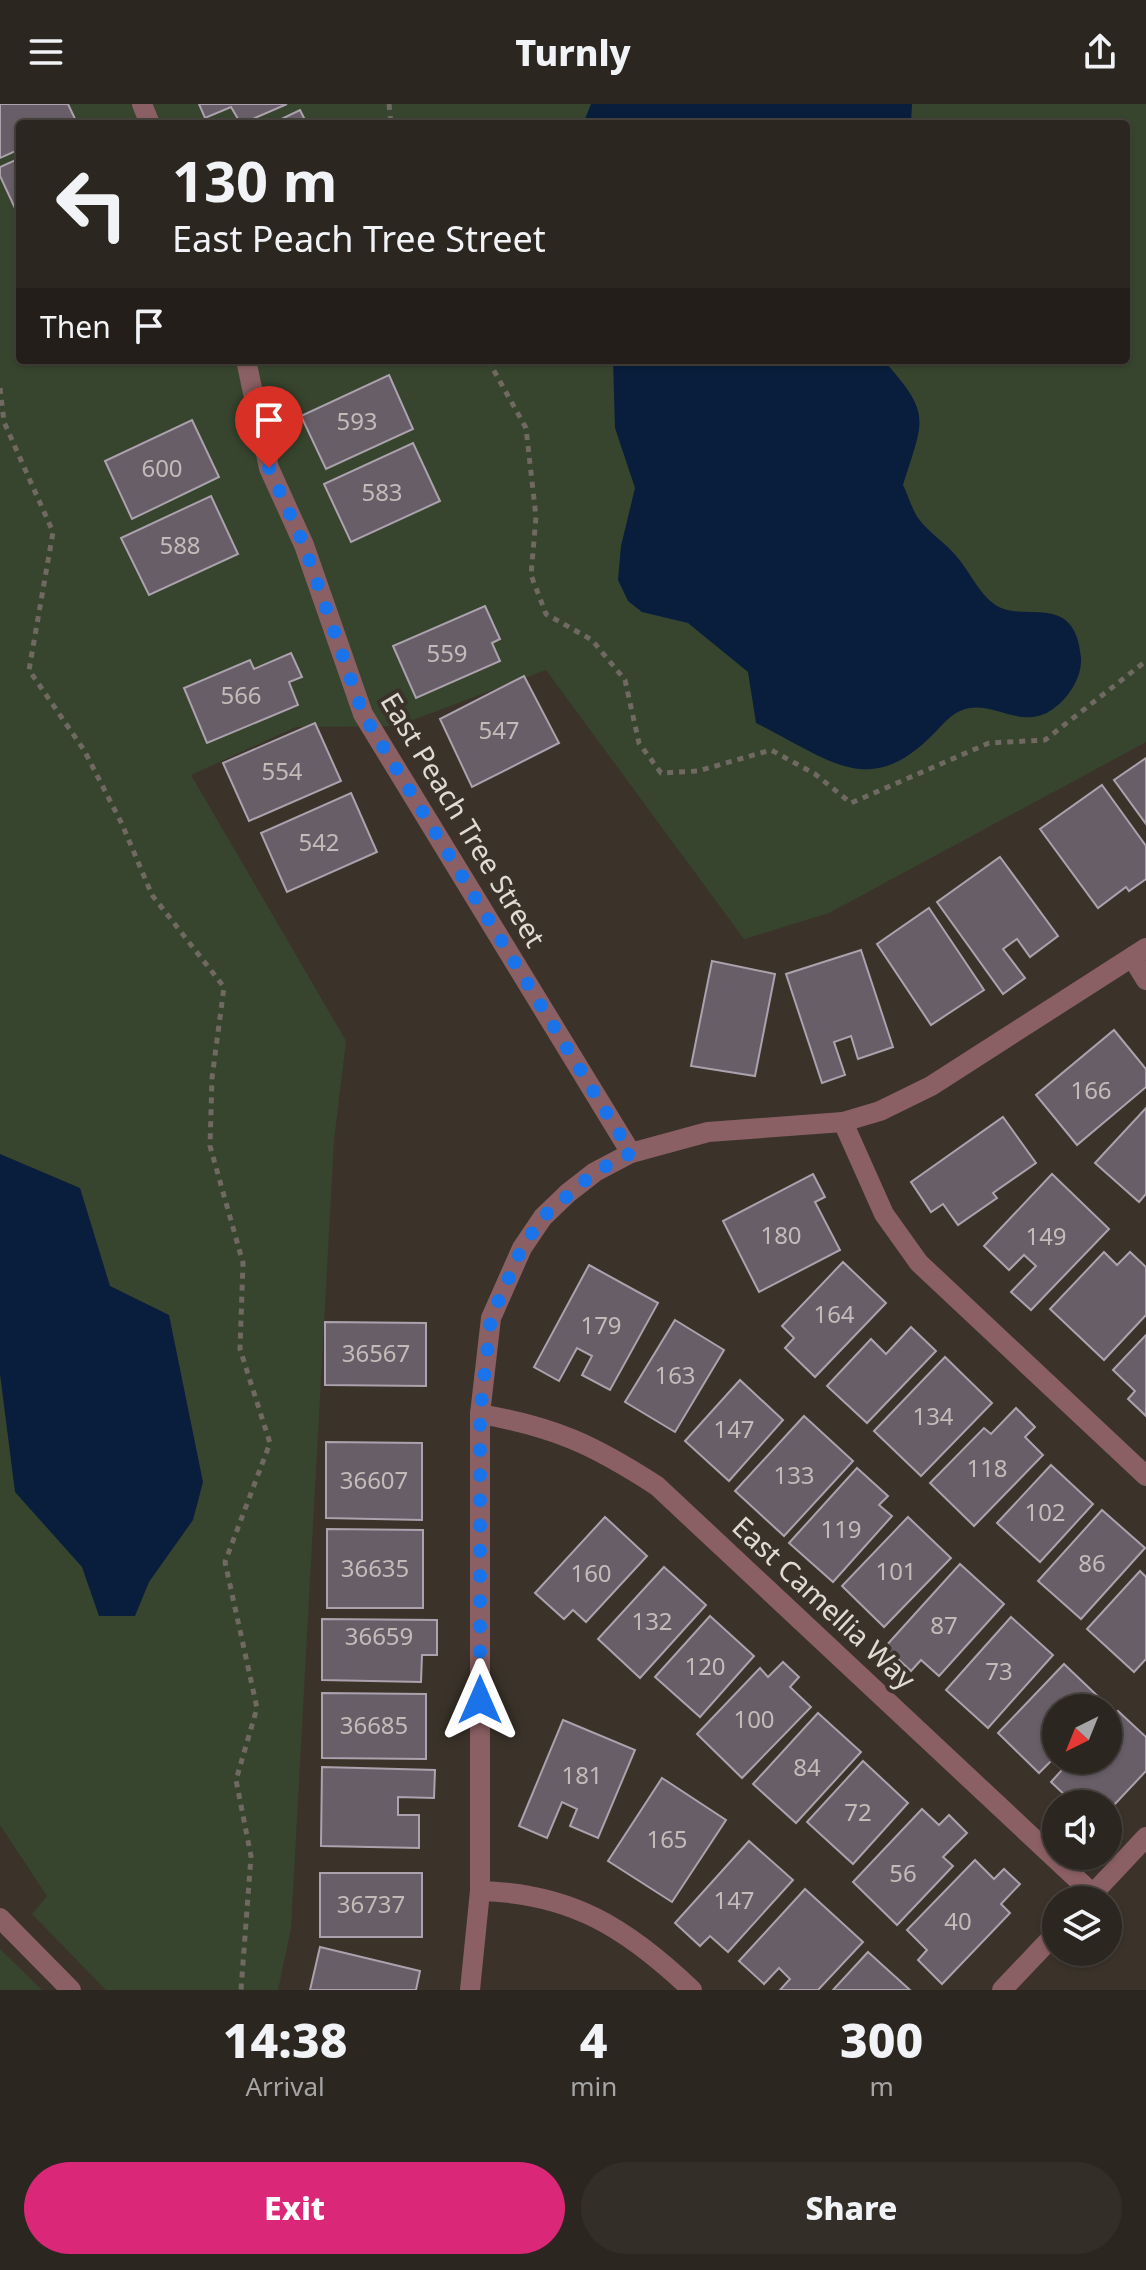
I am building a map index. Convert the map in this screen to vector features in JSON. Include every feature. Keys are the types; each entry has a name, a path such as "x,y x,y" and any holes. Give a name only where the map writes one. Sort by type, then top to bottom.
{"street":[{"name":"East Peach Tree Street","path":"247,364 269,468 304,545 363,714 631,1153"},
{"path":"470,1990 480,1891 480,1414 491,1318 522,1248 543,1217 568,1193 595,1172 631,1153 708,1132 843,1122 880,1111 931,1086 1139,953 1146,980"},
{"path":"843,1122 884,1214 909,1251 1146,1476"},
{"name":"East Camellia Way","path":"480,1414 538,1424 606,1453 657,1486 1078,1886"},
{"path":"1100,1886 1146,1837"},
{"path":"480,1891 523,1892 565,1905 619,1929 659,1958 692,1990"},
{"path":"0,1918 71,1990"},
{"path":"1002,1990 1042,1948"}],"path":[{"path":"490,364 526,428 536,517 531,575 546,614 592,640 625,680 639,743 661,773 698,771 771,750 815,774 851,803 989,743 1045,740 1146,661"},
{"path":"0,388 4,422 53,532 29,670 84,750 122,824 152,895 224,987 212,1078 210,1146 243,1263 240,1349 270,1443 225,1562 257,1708 236,1780 251,1856 241,1990"}],"green space":[{"path":"0,104 1146,104 1146,742 829,913 744,939 546,670 397,726 296,727 191,775 346,1041 334,1140 291,1928 278,1990 106,1990 32,1914 47,1896 0,1825"},
{"path":"0,1949 42,1990 0,1990"}],"water":[{"path":"591,104 912,104 911,120 585,120"},
{"path":"613,364 887,364 910,393 919,418 916,445 903,485 916,514 953,552 983,594 994,604 1006,610 1058,616 1069,623 1077,637 1081,658 1077,680 1059,704 1039,716 1011,715 984,708 970,708 956,713 917,749 894,763 873,769 852,768 831,761 756,723 748,672 688,623 642,612 628,601 618,580 621,546 635,488 615,428"},
{"path":"0,1154 80,1188 110,1286 169,1315 203,1482 193,1520 149,1582 135,1616 99,1616 82,1567 15,1492 0,1374"}],"building":[{"path":"0,104 68,104 76,120 16,120 16,151 0,158"},
{"path":"199,104 287,104 250,120 239,120 231,107 205,118"},
{"path":"300,110 305,120 279,120"},
{"path":"16,160 16,210 0,176 0,167"},
{"path":"389,375 413,429 326,469 301,416"},
{"path":"192,420 219,477 132,519 105,461"},
{"path":"413,443 440,501 351,542 324,484"},
{"path":"211,496 238,554 149,595 121,538"},
{"path":"485,606 500,639 492,643 500,661 416,698 393,646"},
{"path":"291,653 302,677 289,682 298,705 207,743 184,688 250,660 254,669"},
{"path":"524,676 559,743 472,787 440,719"},
{"path":"315,723 341,781 249,821 223,763"},
{"path":"1146,758 1146,824 1114,780"},
{"path":"1102,785 1146,846 1146,879 1129,891 1126,887 1098,908 1040,829"},
{"path":"351,793 377,852 287,892 261,833"},
{"path":"1000,857 1058,936 1030,957 1017,939 1003,949 1025,978 1003,994 937,902"},
{"path":"929,908 984,990 931,1025 877,944"},
{"path":"861,950 893,1047 858,1059 851,1036 834,1042 845,1075 822,1083 786,974"},
{"path":"712,961 775,974 755,1076 691,1066"},
{"path":"1114,1030 1146,1069 1146,1087 1077,1145 1036,1095"},
{"path":"1146,1108 1146,1194 1139,1202 1095,1163"},
{"path":"1003,1117 1036,1163 993,1193 997,1198 958,1225 943,1204 931,1212 911,1182"},
{"path":"813,1174 825,1197 815,1202 840,1250 759,1292 723,1221"},
{"path":"1052,1174 1109,1229 1031,1310 1011,1292 1036,1266 1024,1255 1009,1270 984,1246"},
{"path":"1104,1252 1117,1265 1130,1252 1146,1267 1146,1315 1104,1360 1050,1309"},
{"path":"843,1262 886,1303 815,1377 785,1348 794,1338 782,1326"},
{"path":"589,1265 658,1303 610,1390 582,1375 592,1356 577,1348 559,1381 534,1367"},
{"path":"675,1320 724,1350 675,1432 625,1402"},
{"path":"325,1322 426,1323 426,1386 325,1385"},
{"path":"911,1327 936,1351 867,1423 827,1386 871,1339 886,1354"},
{"path":"1146,1335 1146,1416 1128,1399 1135,1391 1113,1370"},
{"path":"945,1357 992,1403 921,1476 874,1431"},
{"path":"740,1380 783,1420 729,1481 685,1441"},
{"path":"1016,1408 1035,1427 1025,1437 1043,1455 974,1526 930,1483 984,1428 991,1434"},
{"path":"804,1416 853,1461 784,1536 735,1491"},
{"path":"326,1442 422,1443 422,1520 326,1518"},
{"path":"1051,1465 1093,1504 1040,1562 997,1523"},
{"path":"857,1468 888,1496 879,1505 892,1516 833,1582 789,1543"},
{"path":"1102,1510 1145,1548 1081,1619 1038,1581"},
{"path":"605,1517 647,1556 586,1622 573,1610 564,1619 535,1593"},
{"path":"908,1517 951,1558 884,1627 842,1586"},
{"path":"327,1529 423,1530 423,1608 327,1608"},
{"path":"960,1564 1004,1604 939,1676 921,1660 911,1671 885,1647"},
{"path":"664,1567 706,1605 640,1678 598,1639"},
{"path":"1140,1571 1146,1577 1146,1659 1134,1672 1087,1629"},
{"path":"710,1616 754,1656 700,1717 655,1677"},
{"path":"1011,1617 1053,1655 988,1728 946,1690"},
{"path":"322,1619 437,1620 437,1655 422,1655 421,1682 322,1680"},
{"path":"783,1662 799,1677 790,1687 811,1707 742,1778 697,1734 760,1668 768,1677"},
{"path":"1064,1664 1096,1694 1042,1694 1042,1770 1039,1773 998,1733"},
{"path":"322,1693 426,1694 426,1759 322,1758"},
{"path":"818,1713 861,1752 796,1823 753,1784"},
{"path":"1122,1715 1146,1737 1146,1771 1122,1796 1122,1790 1060,1790 1051,1782 1058,1774 1122,1774"},
{"path":"563,1720 635,1750 598,1838 570,1826 577,1809 562,1802 547,1838 519,1826"},
{"path":"863,1761 908,1803 853,1864 807,1822"},
{"path":"322,1767 435,1770 434,1798 398,1797 398,1815 419,1815 419,1848 321,1846"},
{"path":"662,1778 726,1820 672,1902 608,1861"},
{"path":"922,1809 939,1825 949,1815 967,1833 943,1857 953,1866 897,1925 853,1882"},
{"path":"749,1841 793,1880 728,1952 710,1936 700,1946 675,1923"},
{"path":"975,1860 994,1879 1004,1869 1020,1884 1001,1904 1010,1913 942,1984 918,1960 927,1950 907,1930"},
{"path":"320,1873 422,1873 422,1937 320,1937"},
{"path":"805,1889 863,1942 818,1990 780,1990 790,1979 779,1968 764,1984 739,1961"},
{"path":"320,1947 420,1971 416,1990 310,1990"},
{"path":"868,1952 910,1990 833,1990"}],"route":[{"path":"269,468 304,545 363,714 631,1153 595,1172 543,1217 522,1248 491,1318 480,1414 480,1700"}]}
